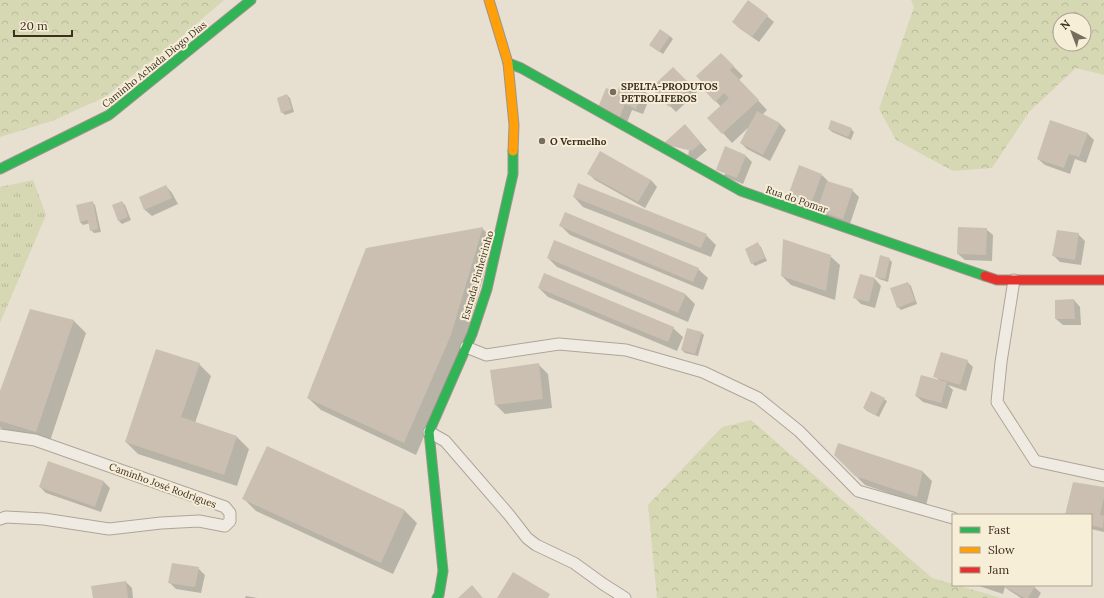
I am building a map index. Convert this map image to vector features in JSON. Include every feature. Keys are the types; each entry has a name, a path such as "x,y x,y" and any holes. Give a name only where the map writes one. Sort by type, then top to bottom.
{"street":[{"name":"Caminho Achada Diogo Dias","path":"0,169 109,115 251,0"},
{"name":"Estrada Pinheirinho","path":"437,598 439,595 443,571 429,432 472,334 487,289 513,174 514,125 508,63 489,0"},
{"name":"Rua do Pomar","path":"508,63 521,68 741,191 997,280 1104,280"}],"lane":[{"path":"1014,280 1001,362 997,402 1035,460 1104,476"},
{"path":"466,347 486,355 559,344 626,350 703,372 758,398 800,431 858,491 952,518"},
{"path":"429,432 445,441 510,516 527,538 536,545 574,563 625,598"},
{"name":"Caminho José Rodrigues","path":"0,435 35,440 225,507 230,513 230,521 224,526 199,521 161,523 109,529 44,519 6,517 0,519"}],"green space":[{"path":"0,0 224,0 174,43 105,97 52,121 0,137"},
{"path":"911,0 1104,0 1104,75 1076,68 1029,112 992,168 953,171 896,140 879,109 914,7"},
{"path":"33,180 46,215 0,323 0,187"},
{"path":"751,420 932,578 952,584 952,586 960,586 1001,598 657,598 648,505 722,427"}],"building":[{"path":"748,0 768,15 752,37 732,22"},
{"path":"660,29 670,36 659,52 649,45"},
{"path":"721,53 734,66 730,70 759,100 722,134 707,118 729,98 724,93 715,102 704,90 707,87 696,76"},
{"path":"673,67 691,85 669,107 651,88"},
{"path":"622,81 644,89 636,109 625,104 619,119 597,110 606,88 617,92"},
{"path":"287,94 292,109 281,113 277,98"},
{"path":"757,111 780,123 763,155 740,143"},
{"path":"831,120 852,128 848,137 828,129"},
{"path":"1050,120 1088,133 1079,157 1069,154 1064,168 1037,159"},
{"path":"685,124 701,143 692,151 663,144"},
{"path":"725,146 746,155 737,178 716,170"},
{"path":"600,151 651,180 638,202 587,174"},
{"path":"799,165 822,174 809,209 786,201"},
{"path":"827,181 853,189 843,219 817,210"},
{"path":"578,183 707,234 701,248 573,197"},
{"path":"166,185 172,198 144,210 139,197"},
{"path":"93,201 98,229 90,231 88,220 80,222 76,205"},
{"path":"122,201 128,217 118,221 112,205"},
{"path":"565,212 699,268 693,282 559,226"},
{"path":"483,227 451,335 404,443 307,398 366,248"},
{"path":"958,227 987,228 986,255 957,254"},
{"path":"1057,230 1079,233 1075,260 1052,256"},
{"path":"783,239 831,255 826,291 781,276"},
{"path":"554,240 686,294 678,313 547,258"},
{"path":"758,242 765,258 751,264 745,249"},
{"path":"880,255 890,258 885,279 875,277"},
{"path":"544,273 674,327 668,342 538,288"},
{"path":"860,274 875,278 869,302 853,298"},
{"path":"908,282 915,301 897,308 890,288"},
{"path":"1074,299 1075,319 1055,319 1055,300"},
{"path":"30,309 74,320 36,432 0,421 0,391"},
{"path":"687,328 702,332 695,354 681,350"},
{"path":"156,349 200,363 181,417 237,436 224,475 125,442"},
{"path":"941,352 968,360 960,385 933,377"},
{"path":"539,363 543,399 495,405 490,370"},
{"path":"921,375 947,382 941,403 915,396"},
{"path":"871,391 885,398 876,415 863,408"},
{"path":"838,443 923,471 917,497 855,476 834,455"},
{"path":"267,446 405,510 381,563 242,499"},
{"path":"48,461 104,481 95,507 39,487"},
{"path":"1073,482 1104,487 1104,498 1100,515 1104,516 1103,528 1092,525 1092,514 1065,514"},
{"path":"172,563 199,567 195,587 168,583"},
{"path":"513,572 550,594 548,598 497,598"},
{"path":"126,581 128,598 93,598 91,586"},
{"path":"472,585 483,598 458,598"},
{"path":"1004,586 1035,586 1028,598 1025,598"}],"traffic: fast":[{"path":"0,169 109,115 251,0"},
{"path":"508,63 521,68 741,191 985,276"},
{"path":"437,598 439,595 443,571 429,432 472,334 487,289 513,174 513,151"}],"traffic: slow":[{"path":"489,0 508,63 514,125 513,151"}],"traffic: jam":[{"path":"985,276 997,280 1104,280"}],"place":[{"name":"SPELTA-PRODUTOS PETROLIFEROS","path":"613,92"},
{"name":"O Vermelho","path":"542,141"}]}
